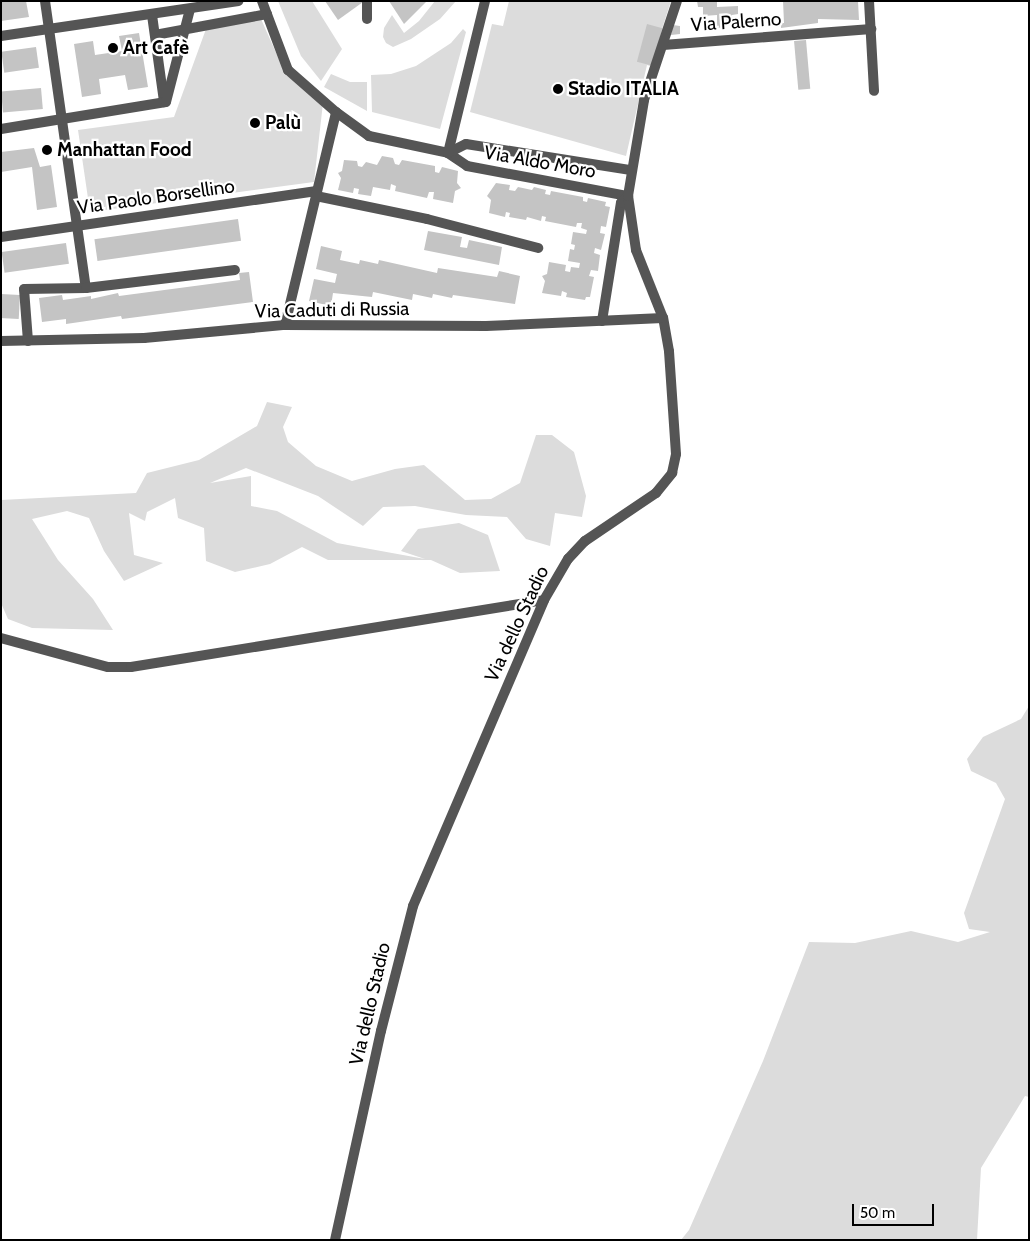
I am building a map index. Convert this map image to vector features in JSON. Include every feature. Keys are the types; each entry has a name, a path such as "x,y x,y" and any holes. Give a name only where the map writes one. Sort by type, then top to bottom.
{"street":[{"path":"45,1 86,288"},
{"path":"1,36 238,1"},
{"name":"Via Aldo Moro","path":"262,1 288,70 336,112 369,136 448,153 467,166 628,196"},
{"path":"367,19 368,1"},
{"path":"448,153 485,1"},
{"name":"Via dello Stadio","path":"335,1240 381,1031 413,906 544,600 568,559 585,541 656,493 672,473 676,454 675,401 663,318 636,250 628,196 644,100 677,1"},
{"path":"869,1 874,91"},
{"path":"164,103 190,9"},
{"path":"155,34 267,14"},
{"path":"152,15 164,103"},
{"name":"Via Palerno","path":"663,45 871,28"},
{"path":"1,128 164,103"},
{"path":"285,325 336,112"},
{"name":"Via Aldo Moro","path":"448,153 466,144 631,170"},
{"name":"Via Paolo Borsellino","path":"1,237 316,194 427,219 538,248"},
{"path":"602,321 621,203 628,196"},
{"path":"28,341 24,289 86,288 235,270"},
{"name":"Via Caduti di Russia","path":"1,342 144,338 285,325 486,326 663,318"},
{"path":"1,638 108,667 131,667 544,600"}],"shaded area":[{"path":"278,1 312,1 342,49 321,81 301,56"},
{"path":"435,1 456,1 440,19 411,39 393,47 386,43 383,37 384,28 392,15 404,33 419,21"},
{"name":"Stadio ITALIA","path":"509,1 671,1 650,66 647,65 626,156 470,112 492,24 503,26"},
{"path":"261,19 286,75 323,103 314,182 90,212 78,130 174,117 206,29"},
{"path":"463,29 466,32 440,129 372,112 371,75 391,74 416,66 451,43"},
{"path":"331,74 350,82 367,82 367,111 324,87"},
{"path":"267,402 292,407 283,427 288,442 316,466 352,481 395,469 424,465 465,500 491,499 520,483 536,435 552,435 574,452 586,496 582,517 555,513 550,546 526,539 507,517 466,515 415,506 383,507 363,526 318,496 246,468 210,483 251,476 251,506 277,511 337,543 425,559 401,551 418,529 459,523 488,535 500,571 460,573 431,560 328,560 302,547 270,564 235,572 206,561 204,528 178,518 175,498 147,512 145,521 129,513 134,555 163,563 124,581 104,551 89,518 67,511 32,519 58,560 93,599 113,630 32,628 8,619 1,603 1,500 136,493 147,473 199,460 257,426"},
{"path":"1029,706 1029,1097 1025,1096 981,1168 977,1240 681,1240 689,1230 763,1061 809,942 855,943 911,931 958,942 990,932 969,929 964,913 1005,799 996,783 971,771 967,759 983,737 1021,719"}],"building":[{"path":"1,1 26,1 29,17 1,21"},
{"path":"325,1 362,1 363,2 338,20"},
{"path":"389,1 427,1 404,24"},
{"path":"697,1 717,1 717,7 738,6 738,14 732,15 732,23 726,23 726,27 717,28 717,15 703,16 703,7 698,7"},
{"path":"783,1 858,1 859,20 818,19 818,23 781,28 781,23 784,23"},
{"path":"647,24 662,28 652,66 637,62"},
{"path":"673,25 680,26 680,34 671,35"},
{"path":"139,33 148,87 128,90 125,75 99,79 101,94 82,97 74,44 93,41 95,55 122,51 119,36"},
{"path":"806,40 810,89 798,90 794,41"},
{"path":"36,47 39,68 4,73 1,52"},
{"path":"41,88 43,109 3,112 1,91"},
{"path":"34,148 40,167 51,165 57,207 37,210 32,167 1,172 1,152"},
{"path":"382,156 393,158 395,164 399,165 402,160 435,166 435,172 439,173 442,167 458,171 457,183 461,188 455,191 453,203 433,199 434,192 429,192 427,198 395,191 396,186 391,184 390,190 373,187 371,196 358,194 359,189 354,188 353,193 338,190 341,178 338,173 342,171 344,160 357,161 358,166 362,167 366,162 377,165"},
{"path":"496,183 510,185 509,190 515,191 518,187 532,190 534,187 546,190 545,194 550,195 551,191 583,197 583,201 587,202 588,198 606,202 605,206 610,207 606,227 601,226 600,233 605,234 601,250 595,248 594,253 600,255 598,271 591,270 589,276 594,277 590,297 586,297 585,300 566,297 567,293 562,291 561,296 542,293 545,281 542,276 547,274 549,262 566,265 565,271 570,272 571,267 579,268 580,263 568,261 570,249 574,250 575,245 571,244 573,232 586,234 587,230 581,228 582,223 577,223 576,227 545,221 546,217 542,216 541,221 527,217 526,220 509,217 510,213 506,212 505,217 489,213 491,200 487,196"},
{"path":"238,219 241,241 97,261 94,239"},
{"path":"428,231 462,237 460,247 467,248 469,240 502,247 499,265 424,250"},
{"path":"66,243 69,264 5,273 2,252"},
{"path":"321,246 342,251 340,260 359,264 360,260 378,264 379,260 437,273 438,268 497,277 499,271 520,276 515,304 453,295 452,298 433,294 432,298 413,294 412,300 373,292 372,297 333,293 331,306 309,301 314,279 335,283 337,274 316,269"},
{"path":"249,272 253,302 122,319 121,316 66,324 66,319 42,322 39,298 62,295 63,300 91,296 91,299 118,293 119,296 240,280 239,273"},
{"path":"1,294 20,295 19,319 1,318"}],"place":[{"name":"Art Cafè","path":"113,48"},
{"name":"Stadio ITALIA","path":"558,89"},
{"name":"Palù","path":"255,123"},
{"name":"Manhattan Food","path":"47,150"}]}
